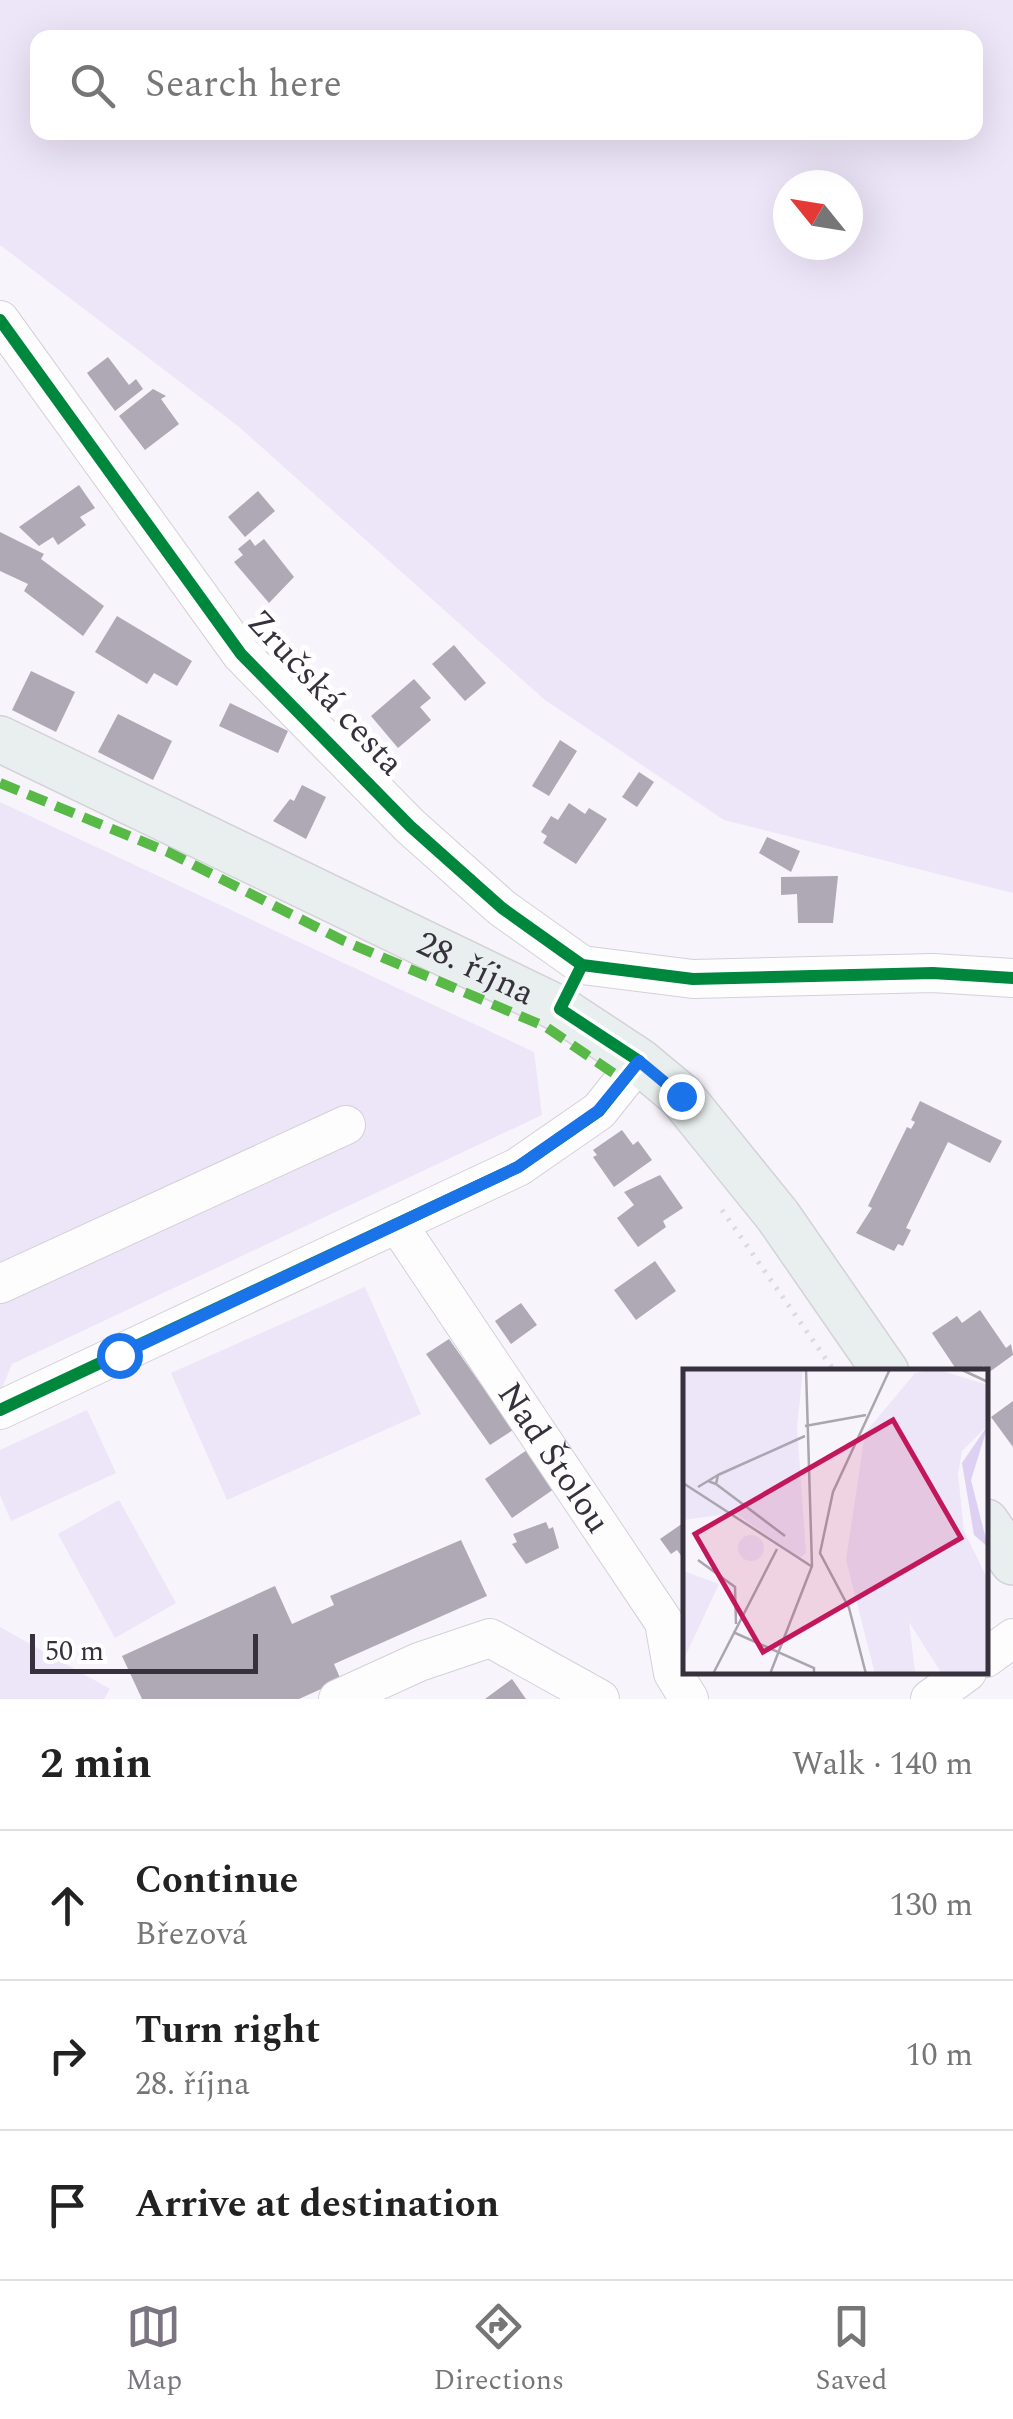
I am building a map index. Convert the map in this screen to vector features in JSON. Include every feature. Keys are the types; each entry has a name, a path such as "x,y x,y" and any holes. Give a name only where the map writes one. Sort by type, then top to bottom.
{"main road":[{"name":"28. října","path":"0,739 560,1009 639,1061 681,1096 718,1138 884,1369"}],"street":[{"name":"Zručská cesta","path":"0,320 240,654 410,826 502,908 582,965 693,980 933,974 1013,978"},
{"path":"560,1009 582,965"},
{"path":"0,1410 518,1167 598,1111 639,1061"},
{"path":"0,1284 346,1125"},
{"name":"Nad Štolou","path":"398,1225 664,1622 673,1673 689,1699"},
{"path":"988,1634 1013,1635"},
{"path":"988,1656 1013,1635"},
{"path":"338,1699 419,1662 490,1638 600,1699"},
{"path":"930,1699 965,1674"}],"path":[{"path":"716,1202 833,1369"}],"shaded area":[{"path":"0,0 1013,0 1013,893 724,820 545,700 238,426 0,245"},
{"path":"0,802 534,1052 542,1115 12,1364 0,1393"},
{"path":"365,1287 421,1414 227,1500 171,1373"},
{"path":"87,1410 116,1473 11,1521 0,1495 0,1450"},
{"path":"119,1500 176,1603 115,1638 58,1534"},
{"path":"0,1627 110,1689 104,1699 0,1699"}],"building":[{"path":"108,357 129,385 136,379 143,389 115,411 87,373"},
{"path":"153,389 166,396 161,399 179,424 145,450 119,416"},
{"path":"79,485 95,508 80,517 86,525 58,545 53,537 39,546 19,527"},
{"path":"258,491 275,511 245,537 228,517"},
{"path":"0,532 44,554 41,559 104,606 83,636 24,591 28,584 0,571"},
{"path":"250,539 255,546 264,539 294,577 269,603 234,562 243,555 238,549"},
{"path":"117,616 192,661 177,686 154,673 147,684 95,652"},
{"path":"454,645 486,683 465,701 432,664"},
{"path":"31,671 75,692 56,732 12,710"},
{"path":"414,679 431,698 420,707 431,720 398,748 371,716"},
{"path":"230,703 288,731 278,753 219,726"},
{"path":"118,714 172,741 153,780 98,752"},
{"path":"560,740 577,751 549,796 532,786"},
{"path":"639,772 654,782 637,807 622,797"},
{"path":"302,785 326,797 306,839 273,821 290,799 294,801"},
{"path":"569,803 585,814 589,808 607,819 576,864 543,843 547,836 541,832 551,816 558,820"},
{"path":"767,837 800,851 791,872 759,853"},
{"path":"838,876 833,923 798,923 797,894 781,895 781,877"},
{"path":"920,1101 1002,1141 990,1163 948,1142 906,1228 911,1230 903,1246 898,1244 894,1251 856,1233 872,1208 868,1206 907,1127 911,1129 915,1122 911,1120"},
{"path":"622,1130 633,1145 638,1141 652,1160 614,1187 593,1157 597,1155 593,1150"},
{"path":"660,1175 683,1208 663,1221 666,1227 638,1247 617,1218 634,1205 624,1192"},
{"path":"655,1261 676,1291 636,1320 614,1290"},
{"path":"521,1303 537,1325 511,1344 495,1321"},
{"path":"980,1310 1006,1348 1011,1344 1013,1355 988,1373 984,1366 956,1369 932,1333 957,1316 962,1323"},
{"path":"449,1339 513,1430 490,1445 426,1354"},
{"path":"1013,1401 1013,1447 991,1417"},
{"path":"527,1450 554,1489 512,1518 485,1479"},
{"path":"546,1522 549,1529 553,1527 559,1548 526,1564 512,1544 517,1542 513,1534"},
{"path":"683,1523 683,1558 677,1550 671,1554 660,1539"},
{"path":"461,1540 487,1596 334,1664 341,1680 299,1699 142,1699 122,1656 275,1586 292,1624 334,1605 330,1596"},
{"path":"512,1679 526,1699 485,1699"}],"marked path":[{"path":"0,783 168,852 344,941 546,1027 625,1081"}],"cycle path":[{"path":"0,320 241,654 410,826 502,908 582,965 693,979 933,973 1013,978"},
{"path":"0,1410 518,1167 599,1111 639,1061 560,1009 582,965"}],"route":[{"path":"119,1355 518,1167 598,1111 639,1061 681,1096"}]}
